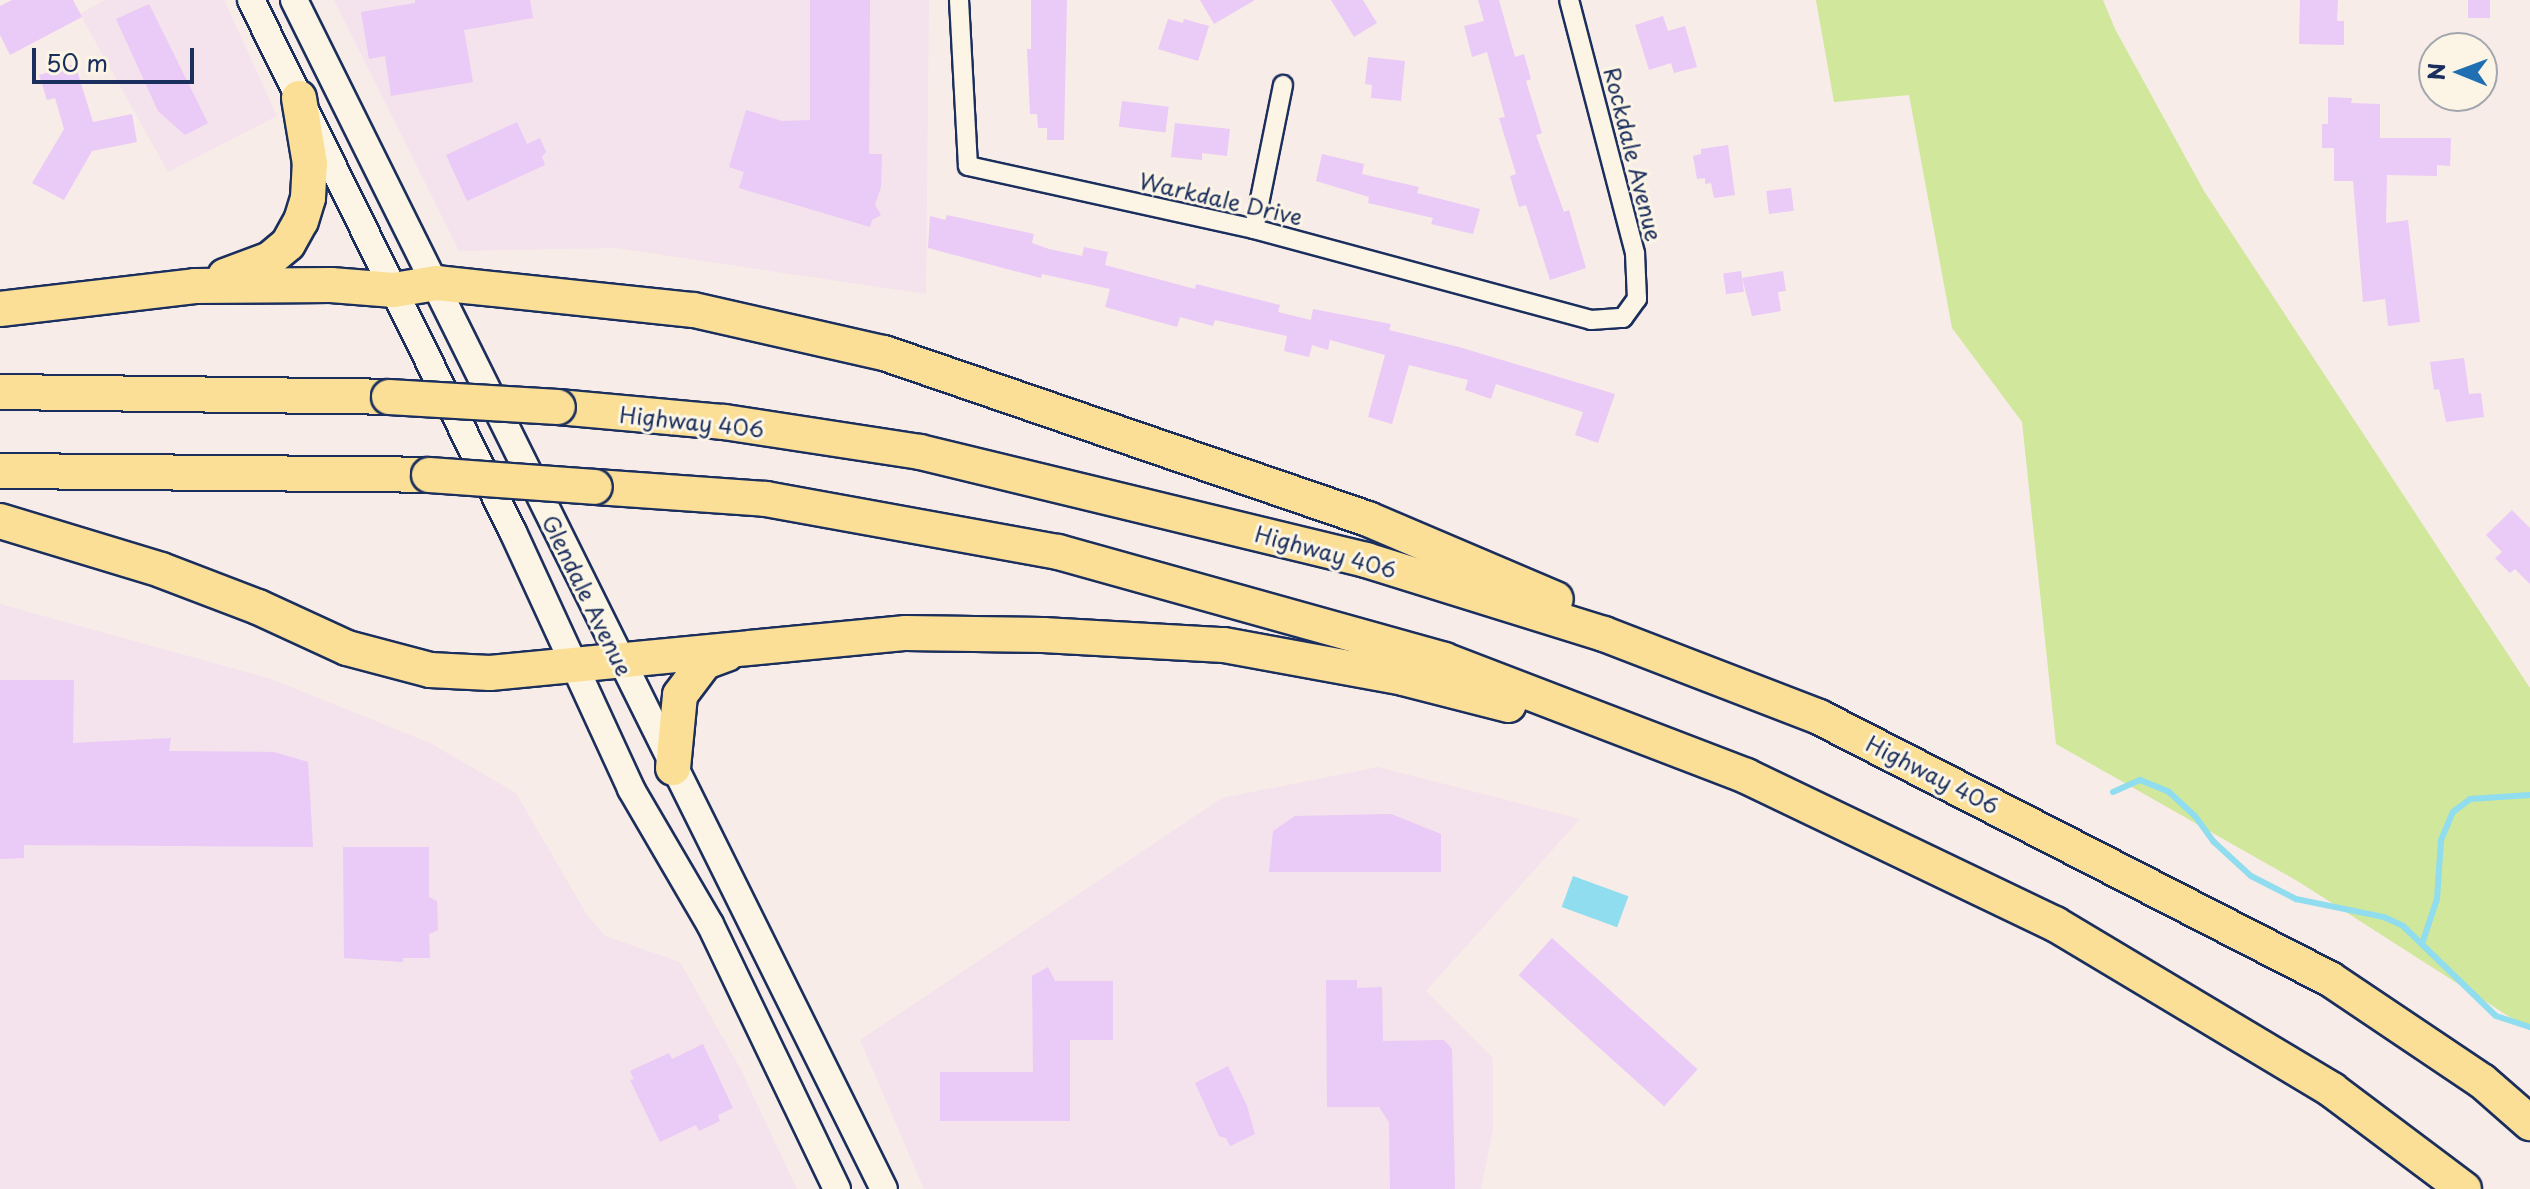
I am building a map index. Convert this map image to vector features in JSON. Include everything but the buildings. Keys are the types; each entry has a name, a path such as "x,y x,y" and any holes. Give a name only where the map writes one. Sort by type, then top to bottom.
{"highway":[{"path":"127,293 240,273 270,259 288,244 308,198 310,164 299,98"},
{"path":"0,309 127,293 225,285 331,285 394,290 436,283 694,310 884,353 1368,519 1819,717"},
{"name":"Highway 406","path":"0,392 389,397 558,407 724,422 920,452 1205,518 1366,560 1604,634 1819,717 2330,979 2482,1081 2530,1121"},
{"path":"0,471 429,475 766,499 1058,552 1444,660 1746,776 2055,924 2332,1090 2464,1189"},
{"path":"0,521 161,570 258,607 347,648 430,670 490,673 906,633 1043,635 1224,645 1403,678 1524,709 1746,776"},
{"path":"673,768 680,695 705,662 746,648"}],"main road":[{"name":"Glendale Avenue","path":"251,0 394,290 631,789 710,924 837,1189"},
{"name":"Glendale Avenue","path":"294,0 884,1189"}],"street":[{"name":"Warkdale Drive","path":"959,0 968,166 1254,229 1591,320 1623,318"},
{"name":"Rockdale Avenue","path":"1569,0 1635,253 1637,299 1623,318"},
{"path":"1254,229 1283,85"}],"shaded area":[{"path":"105,0 224,0 277,116 168,172 80,14"},
{"path":"334,0 929,0 926,294 616,248 459,251"},
{"path":"0,604 271,679 430,743 516,793 587,915 605,936 680,962 741,1070 797,1189 0,1189"},
{"path":"1378,767 1580,819 1426,991 1493,1058 1493,1130 1481,1189 924,1189 860,1040 1222,798"}],"green space":[{"path":"1816,0 2103,0 2115,29 2204,191 2530,688 2530,1030 2299,882 2056,744 2022,422 1952,328 1909,95 1834,102"}],"water":[{"path":"1573,876 1628,896 1617,927 1562,907"}],"waterway":[{"path":"2113,792 2140,780 2169,792 2195,816 2214,842 2251,876 2296,899 2384,917 2403,926 2496,1016 2530,1027"},
{"path":"2422,944 2437,899 2441,840 2453,812 2470,799 2530,795"}]}
